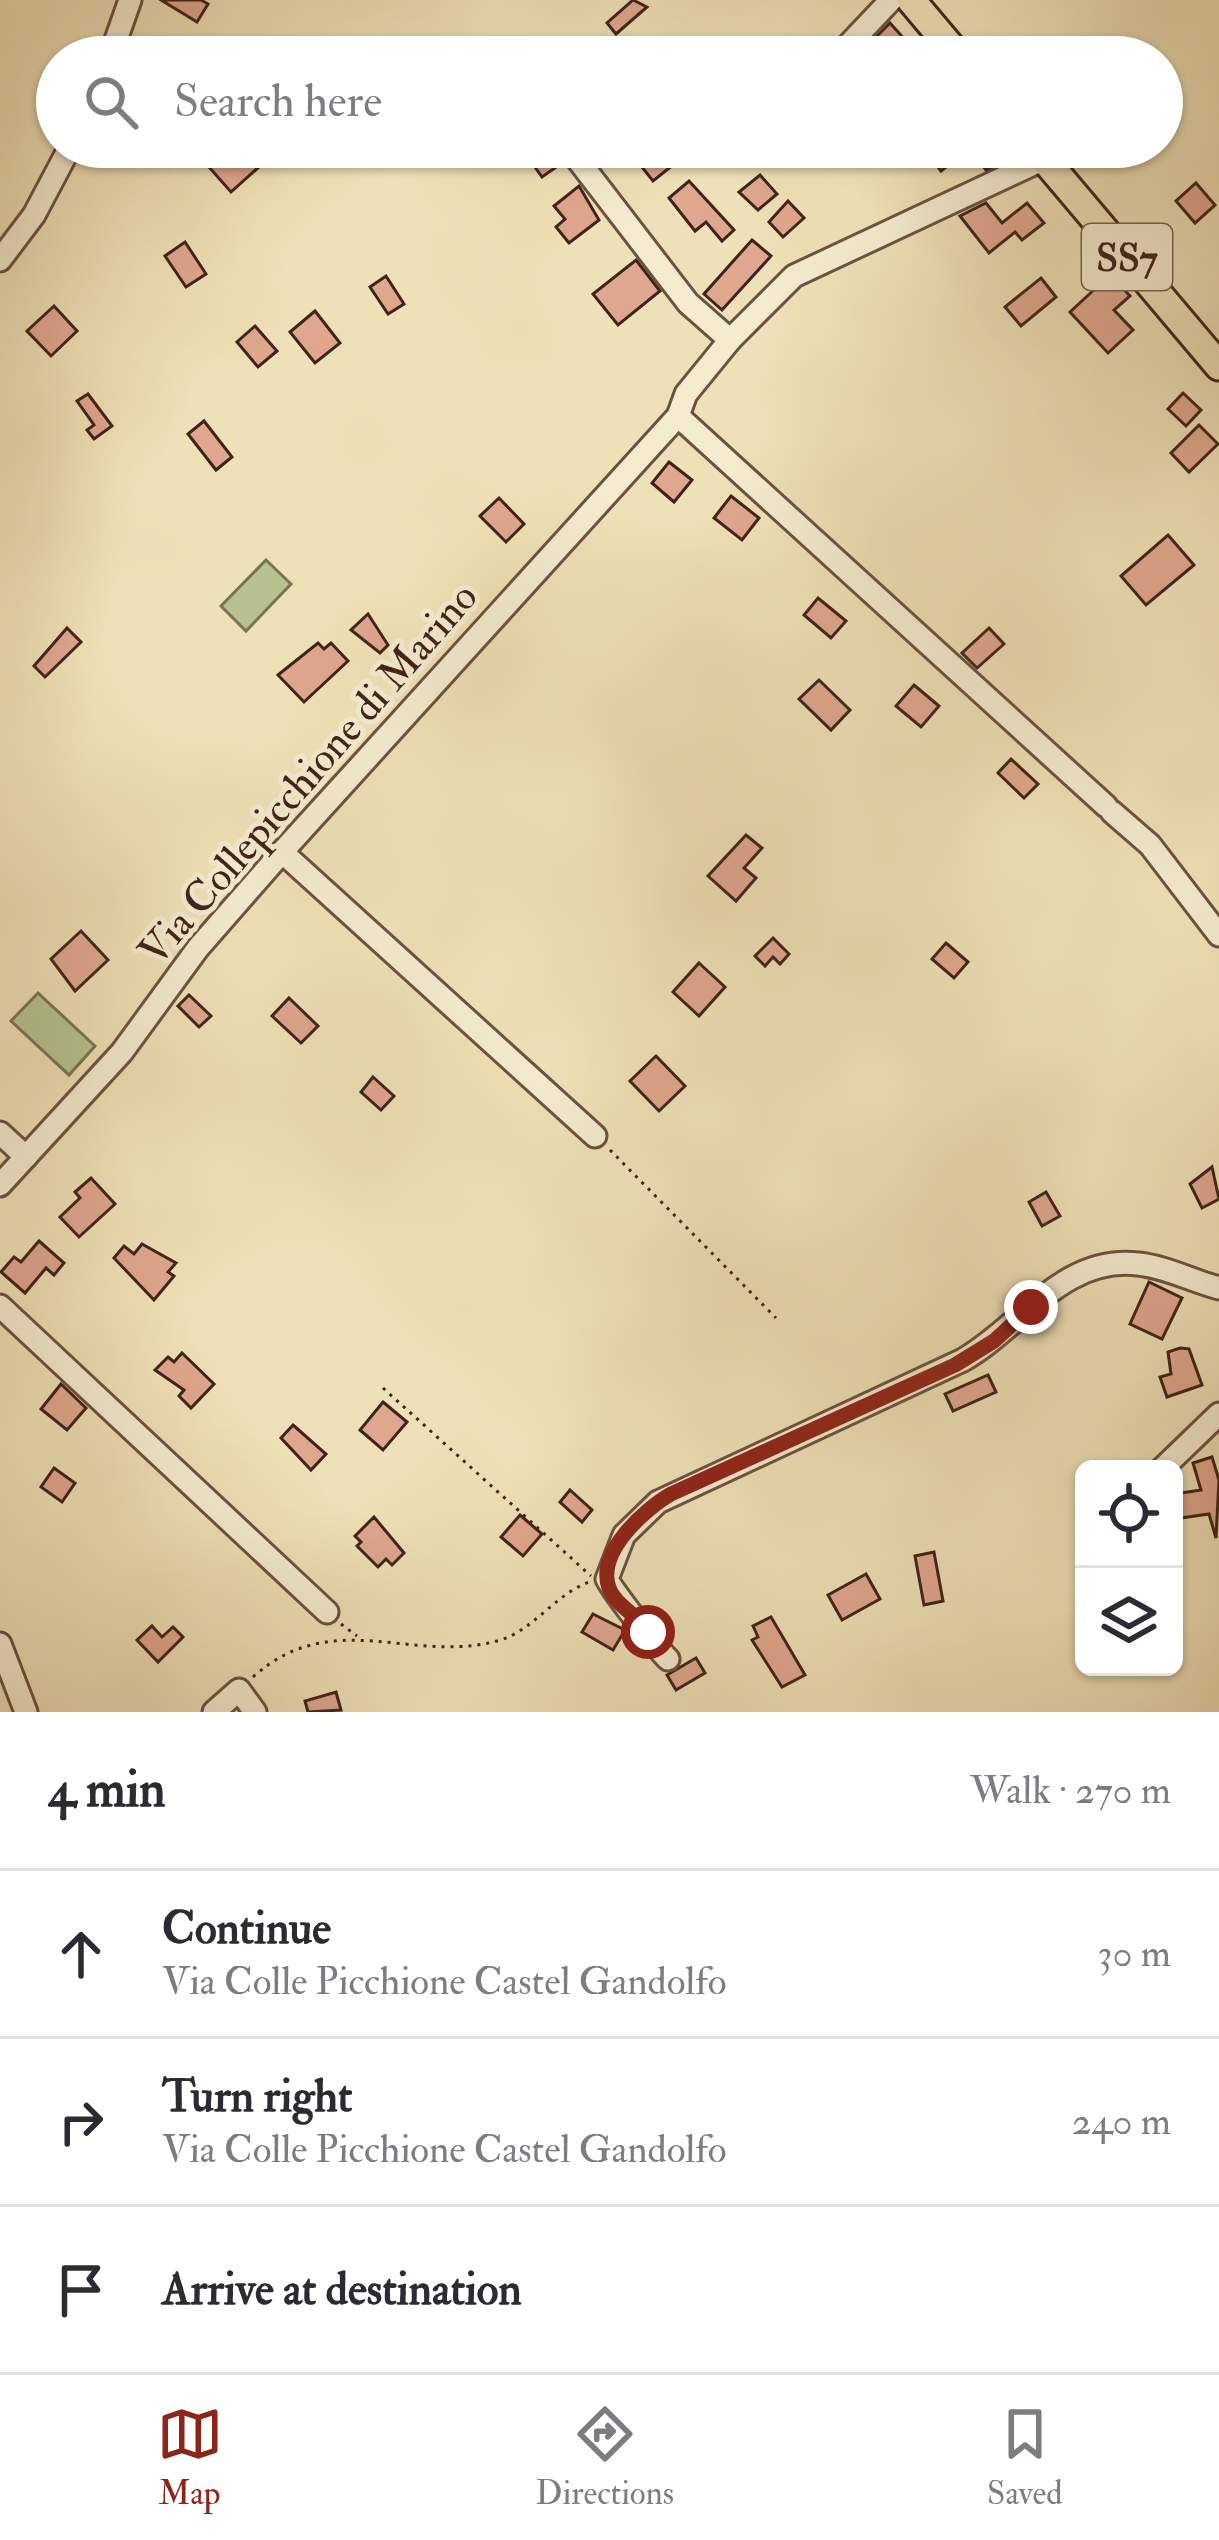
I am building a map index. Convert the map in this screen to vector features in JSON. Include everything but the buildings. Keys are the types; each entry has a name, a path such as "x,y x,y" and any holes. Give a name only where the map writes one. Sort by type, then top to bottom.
{"main road":[{"path":"910,0 940,36"},
{"name":"SS7","path":"1052,168 1219,366"}],"street":[{"path":"117,36 130,0"},
{"path":"857,36 891,0"},
{"path":"0,260 34,214 59,168"},
{"path":"584,168 688,303 730,340"},
{"name":"Via Collepicchione di Marino","path":"0,1185 122,1052 198,948 281,852 678,416 686,394 775,291 804,270 951,207 1015,168"},
{"path":"678,416 1150,845 1219,935"},
{"path":"281,852 596,1136"},
{"path":"0,1133 26,1156"},
{"path":"668,1659 638,1616 601,1580 624,1535 658,1502 955,1365 994,1341 1041,1298 1078,1274 1136,1264 1218,1288"},
{"path":"0,1306 327,1612"},
{"path":"1171,1460 1219,1414"},
{"path":"0,1644 26,1712"},
{"path":"214,1712 239,1690 255,1712"}],"path":[{"path":"596,1136 776,1318"},
{"path":"383,1388 601,1580"},
{"path":"239,1690 294,1649 358,1637 430,1647 495,1642 515,1634 578,1586 601,1580"},
{"path":"327,1612 358,1637"}],"green space":[{"path":"266,560 291,584 246,631 221,606"},
{"path":"38,993 95,1046 69,1075 11,1021"}],"route":[{"path":"648,1632 638,1616 612,1595 607,1579 624,1535 648,1510 671,1494 955,1365 994,1341 1031,1307"}]}
